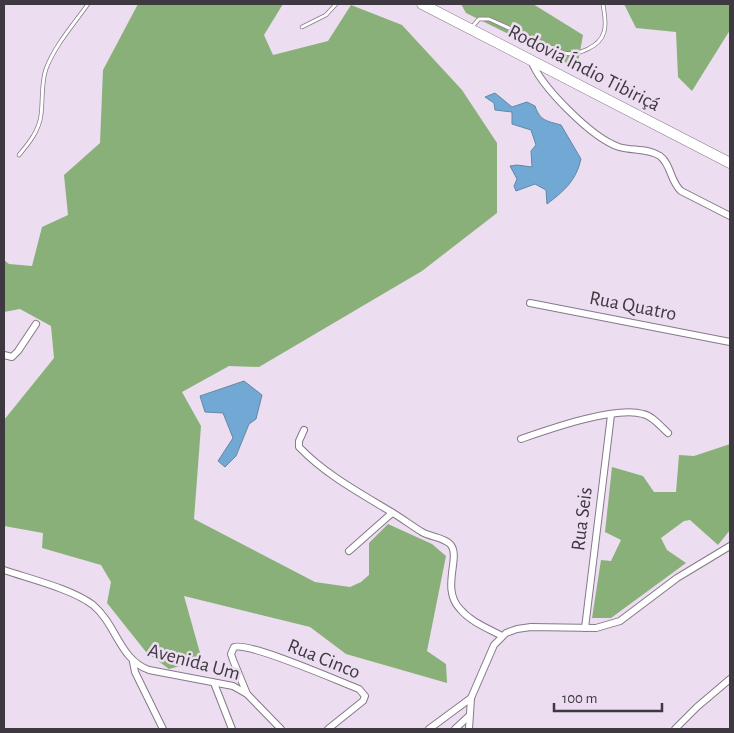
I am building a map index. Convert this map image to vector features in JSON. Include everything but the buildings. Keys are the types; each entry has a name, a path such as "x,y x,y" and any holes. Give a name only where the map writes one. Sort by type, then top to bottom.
{"highway":[{"name":"Rodovia Índio Tibiriçá","path":"422,4 730,162"}],"street":[{"path":"530,60 548,89 585,125 618,147 658,155 665,161 676,186 681,191 730,216"},
{"name":"Rua Quatro","path":"530,303 730,342"},
{"path":"4,355 12,357 36,324"},
{"path":"521,439 580,421 630,412 646,414 668,433"},
{"name":"Rua Seis","path":"585,628 612,414"},
{"path":"304,430 298,443 300,448 324,469 366,499 423,533 450,544 454,557 450,591 454,600 469,618 502,636"},
{"path":"349,551 392,513"},
{"path":"469,729 471,698 494,645 502,636 517,629 531,626 585,628 605,626 620,621 676,578 730,546"},
{"path":"4,570 76,595 91,604 108,621 120,643 134,662 135,672 163,729"},
{"name":"Rua Cinco","path":"233,660 231,654 234,648 238,646 248,647 363,693 365,696 363,701 328,729"},
{"name":"Avenida Um","path":"233,660 247,694"},
{"name":"Avenida Um","path":"134,662 149,670 233,686 247,694 281,729"},
{"path":"674,729 730,679"},
{"path":"214,683 232,729"},
{"path":"429,729 471,698"},
{"path":"455,729 469,716"}],"lane":[{"path":"19,155 34,137 41,117 46,69 60,44 88,4"},
{"path":"302,27 326,14 336,4"},
{"path":"471,29 479,19 489,19 564,54 572,55 581,53 600,40 604,34 606,24 603,4"}],"green space":[{"path":"138,4 283,4 264,35 273,55 328,41 351,5 402,25 462,90 497,143 497,213 422,271 259,367 229,366 182,392 201,426 194,519 315,582 350,587 361,582 369,575 369,543 388,524 432,544 446,556 427,651 446,664 447,683 346,654 310,627 184,596 202,660 169,669 146,652 107,603 111,582 101,565 42,548 43,533 4,526 4,420 54,358 51,326 20,309 4,312 4,260 9,264 32,266 42,227 68,215 64,175 100,143 103,70"},
{"path":"461,4 533,4 583,35 577,68 466,13"},
{"path":"624,4 730,4 730,30 692,91 678,77 676,32 636,28"},
{"path":"730,444 730,530 718,545 690,520 684,521 661,538 667,550 686,563 611,618 592,618 601,560 611,561 621,540 605,532 612,467 643,476 654,492 676,492 679,455 694,456"}],"water":[{"path":"495,93 512,107 527,102 535,106 542,118 561,125 581,159 573,179 559,195 547,204 546,190 535,184 516,191 514,186 517,179 510,166 532,167 531,151 536,145 531,130 512,124 512,112 495,110 494,103 485,97"},
{"path":"244,381 262,395 256,419 249,424 236,456 225,467 218,461 233,438 223,413 205,412 200,396"}]}
